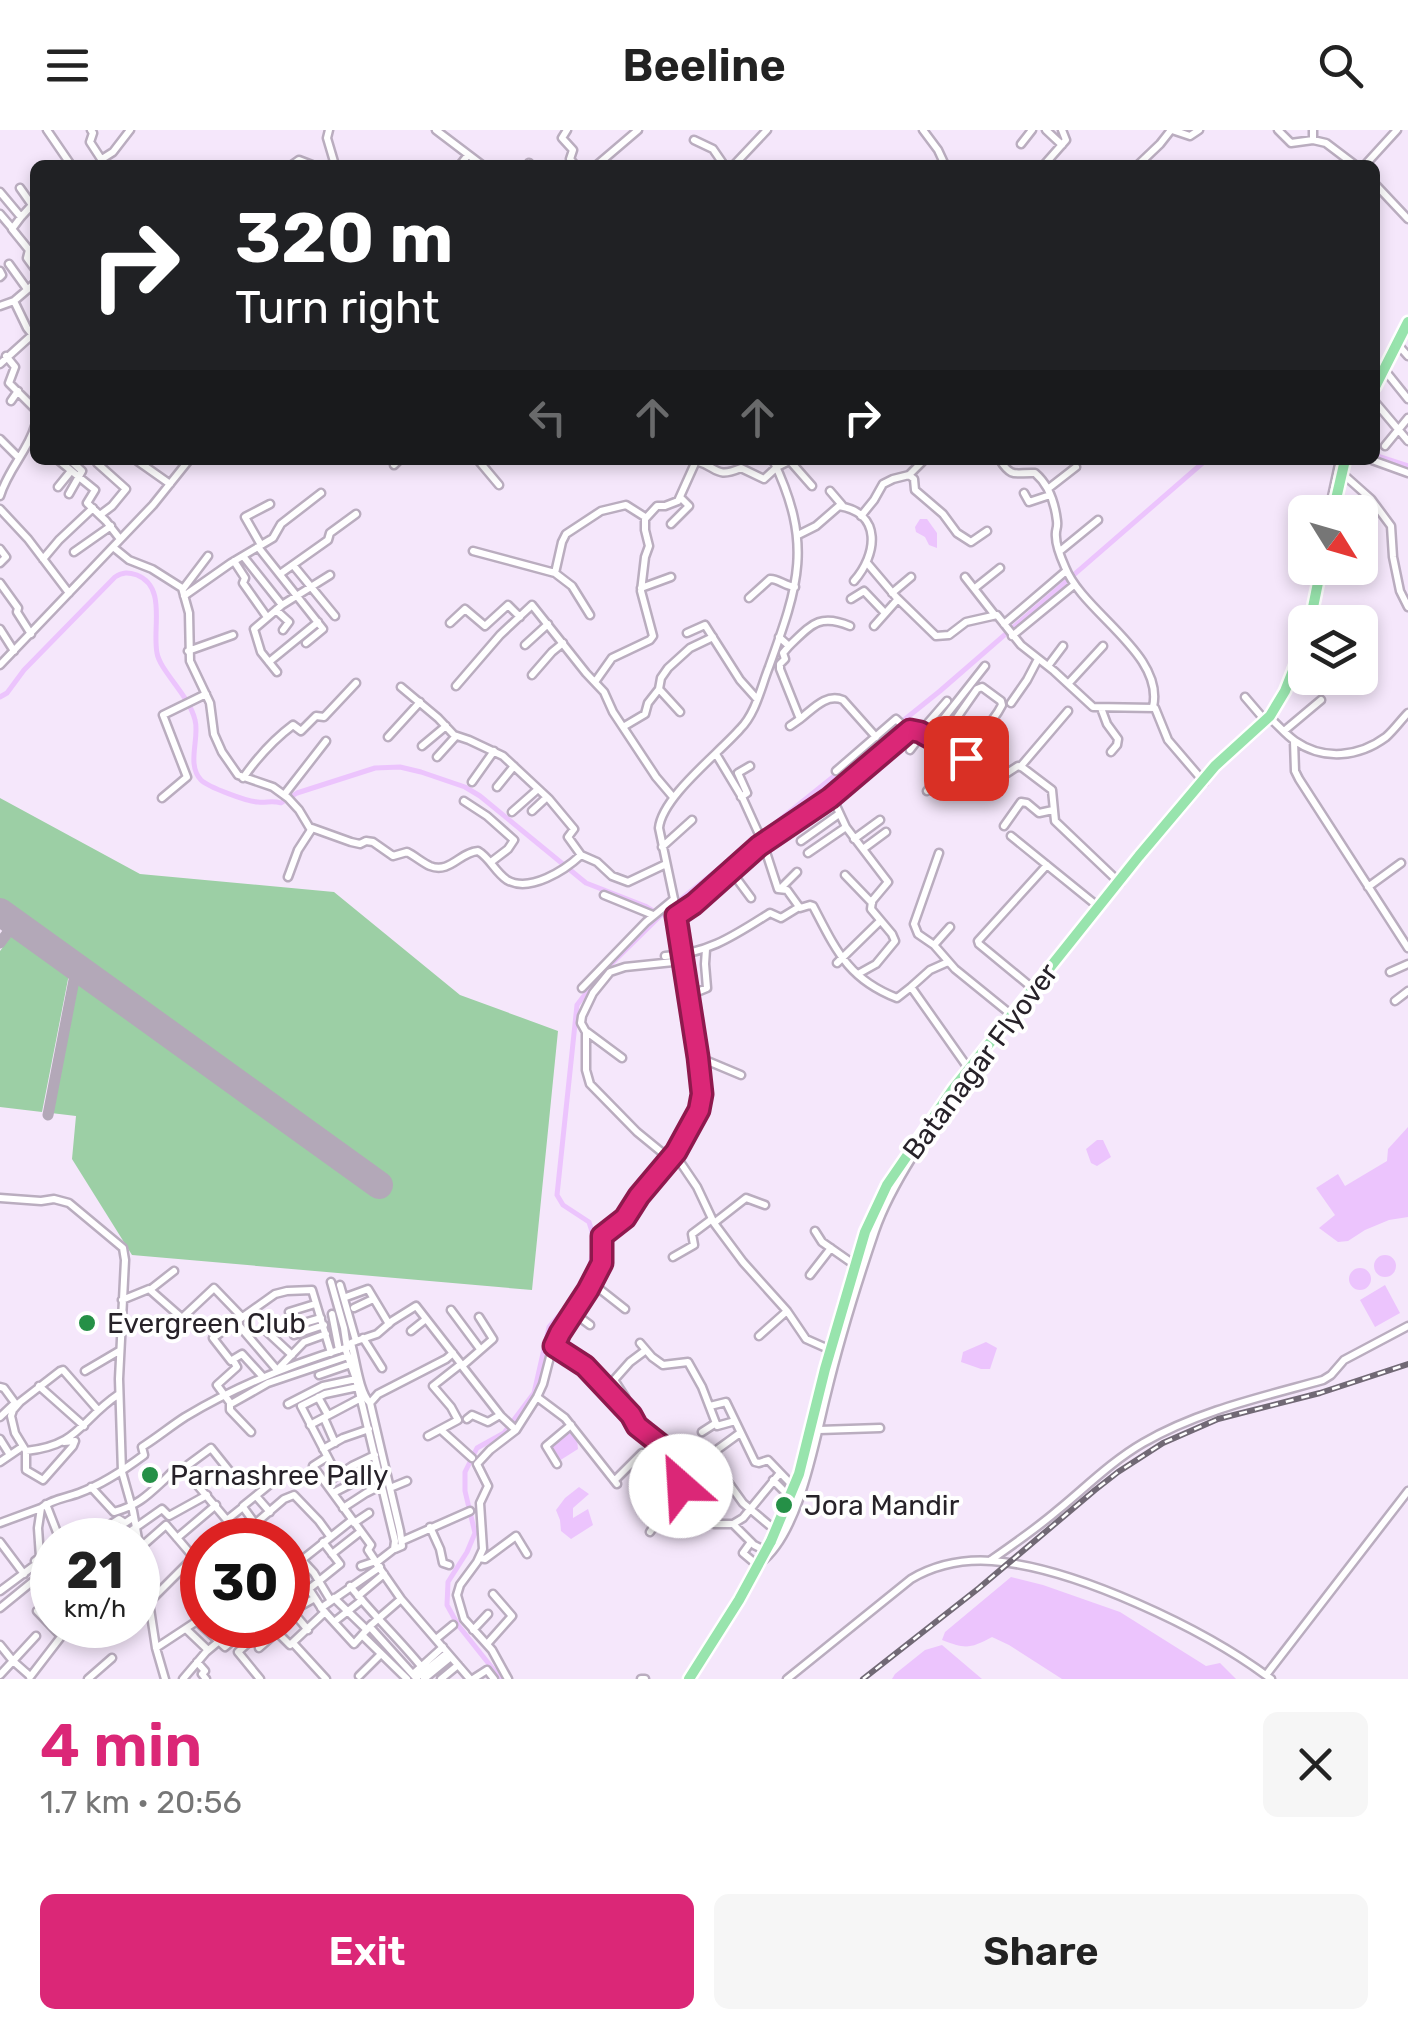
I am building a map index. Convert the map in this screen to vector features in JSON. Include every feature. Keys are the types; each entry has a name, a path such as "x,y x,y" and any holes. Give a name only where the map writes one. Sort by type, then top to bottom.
{"main road":[{"path":"1380,377 1408,322"},
{"path":"1336,495 1344,465"},
{"name":"Batanagar Flyover","path":"687,1679 763,1553 799,1474 860,1250 870,1218 887,1185 953,1088 1215,766 1270,716 1288,683"}],"street":[{"path":"47,130 68,160"},
{"path":"92,130 90,142 102,160"},
{"path":"105,160 130,130"},
{"path":"329,130 327,138 333,160"},
{"path":"567,130 562,138 572,150 571,160"},
{"path":"739,160 768,130"},
{"path":"923,130 946,160"},
{"path":"1020,144 1032,130"},
{"path":"1046,130 1062,145"},
{"path":"1049,160 1066,140 1062,130"},
{"path":"1143,160 1171,130 1190,136 1199,130"},
{"path":"1278,130 1291,143 1326,143 1349,160"},
{"path":"1312,140 1313,130"},
{"path":"1370,160 1397,130"},
{"path":"440,131 474,160"},
{"path":"602,160 633,132"},
{"path":"694,140 716,151 721,160"},
{"path":"1054,154 1059,160"},
{"path":"464,160 468,156"},
{"path":"20,188 30,202"},
{"path":"1380,189 1407,216"},
{"path":"0,192 21,217"},
{"path":"12,228 30,207"},
{"path":"0,214 29,250 30,261"},
{"path":"9,264 27,289"},
{"path":"0,306 14,301 30,287"},
{"path":"14,301 30,329"},
{"path":"1380,368 1408,313"},
{"path":"1380,388 1408,331"},
{"path":"30,337 3,360 15,367 9,383 30,404"},
{"path":"1400,347 1408,356"},
{"path":"1387,373 1408,400"},
{"path":"10,401 18,391"},
{"path":"1380,405 1408,441"},
{"path":"1385,446 1408,418"},
{"path":"0,439 18,457"},
{"path":"1,491 4,477 30,440"},
{"path":"1380,463 1408,473"},
{"path":"64,465 96,490 87,503 120,539"},
{"path":"69,494 80,478 81,469 76,465"},
{"path":"98,465 126,489 100,516"},
{"path":"143,465 170,484"},
{"path":"0,665 185,465"},
{"path":"482,465 499,486"},
{"path":"646,519 656,506 681,498 694,465"},
{"path":"704,465 722,474 739,468 764,479 774,465"},
{"path":"508,1679 496,1655 464,1619 457,1591 483,1546 480,1504 488,1486 477,1464 537,1397 560,1333 602,1263 602,1236 625,1218 670,1160 699,1110 702,1094 690,995 658,828 673,798 746,724 780,637 795,587 798,535 775,465"},
{"path":"795,465 812,486"},
{"path":"860,516 883,484 909,475 917,465"},
{"path":"1003,465 1013,474 1036,473 1050,492 1057,521 1056,538 1066,572 1148,669 1156,694 1152,707"},
{"path":"1338,495 1345,465"},
{"path":"0,467 4,477"},
{"path":"1024,493 1030,502 1050,492 1076,467"},
{"path":"58,487 72,471"},
{"path":"909,475 915,490 959,534 971,542 987,530"},
{"path":"1344,475 1371,499 1390,526 1400,590 1408,607"},
{"path":"830,491 843,506 860,516 872,532 868,564 854,581"},
{"path":"183,593 274,537 280,526 321,493"},
{"path":"671,524 689,506 681,498"},
{"path":"270,504 245,517 280,575 323,630 306,643"},
{"path":"555,573 563,538 572,528 598,512 626,505 644,514 650,546 641,588 653,636 614,656 595,682"},
{"path":"798,535 843,506"},
{"path":"43,559 93,508"},
{"path":"0,509 70,593"},
{"path":"280,575 356,514"},
{"path":"1060,552 1098,520"},
{"path":"74,552 110,526"},
{"path":"0,548 6,557 0,564"},
{"path":"112,548 152,569 183,593 189,613 188,651 214,718 216,739 232,769 242,778 273,787 288,798 310,827 312,831 298,850 288,876"},
{"path":"472,552 555,573 569,584 590,615"},
{"path":"183,593 208,556"},
{"path":"243,556 288,622 283,630"},
{"path":"234,562 267,617"},
{"path":"868,564 895,596 940,637 966,622 994,614"},
{"path":"293,565 335,616"},
{"path":"975,588 1000,568"},
{"path":"1004,625 1066,572"},
{"path":"277,672 261,652 254,632 279,607 330,576"},
{"path":"641,588 671,577"},
{"path":"965,577 1011,635 1093,707 1152,707"},
{"path":"749,598 772,578 795,587"},
{"path":"874,626 911,578"},
{"path":"0,583 30,634"},
{"path":"1011,635 1074,584"},
{"path":"850,599 864,590 884,612"},
{"path":"450,623 465,609 485,626 508,605 520,617"},
{"path":"456,686 532,605 606,695 622,726 673,798"},
{"path":"800,719 780,669 784,653 816,622 834,619 850,626"},
{"path":"269,662 318,622"},
{"path":"524,646 548,624"},
{"path":"687,633 704,624 757,699"},
{"path":"0,629 14,651"},
{"path":"188,651 233,635"},
{"path":"622,726 646,713 668,668 690,648 713,636"},
{"path":"780,637 788,646"},
{"path":"532,675 563,643"},
{"path":"1048,666 1063,646"},
{"path":"1068,684 1103,646"},
{"path":"1011,702 1038,659"},
{"path":"910,750 985,666"},
{"path":"1267,718 1288,673"},
{"path":"242,778 287,730 294,725 300,731 316,716 324,717 356,683"},
{"path":"401,687 456,736 494,751 514,766 548,797 574,829 568,837 581,855 596,861 609,874 624,882 632,881 666,864"},
{"path":"927,791 979,739 1000,708 1000,701 984,688 978,688 942,744"},
{"path":"660,689 680,712"},
{"path":"752,1542 743,1553 773,1552 795,1508 882,1212 917,1149 955,1090 1118,881 1202,779 1267,718 1288,692"},
{"path":"162,798 187,778 163,715 206,694"},
{"path":"790,726 826,699 835,697 876,737"},
{"path":"1245,697 1294,741 1321,752 1350,754 1385,737 1408,712"},
{"path":"1284,731 1321,700"},
{"path":"924,734 946,701"},
{"path":"388,738 420,702"},
{"path":"1152,707 1162,720 1168,740 1202,779"},
{"path":"1101,708 1118,739 1111,752"},
{"path":"836,771 898,719 907,729 1004,776 1020,766 1068,711"},
{"path":"959,723 979,739"},
{"path":"422,746 446,726"},
{"path":"676,914 731,871 762,840 794,824 832,797 907,729"},
{"path":"946,787 970,732"},
{"path":"438,757 456,736"},
{"path":"288,798 326,741"},
{"path":"1294,741 1299,779 1408,948"},
{"path":"472,782 494,751"},
{"path":"716,754 762,840 780,890"},
{"path":"497,786 514,766"},
{"path":"741,797 747,793 738,773 750,766"},
{"path":"1020,766 1052,790 1055,821 1118,881"},
{"path":"974,786 988,768"},
{"path":"512,812 538,788"},
{"path":"532,811 548,797"},
{"path":"832,797 846,827 888,882 872,903 872,912 895,940 876,964 858,974"},
{"path":"464,801 514,840 491,862"},
{"path":"1004,826 1021,802 1039,813 1053,810"},
{"path":"802,841 839,814"},
{"path":"662,846 692,820"},
{"path":"854,838 880,820"},
{"path":"310,827 351,842 373,842 391,856 408,852 434,868 447,868 474,850 514,882 544,879 581,855"},
{"path":"808,853 846,827"},
{"path":"862,849 886,832"},
{"path":"1012,836 1095,904"},
{"path":"938,853 914,924 918,934 1008,1012"},
{"path":"1368,887 1401,863"},
{"path":"1030,986 978,941 1047,865"},
{"path":"731,871 751,898"},
{"path":"780,890 797,872"},
{"path":"846,875 872,903"},
{"path":"763,1553 792,1484 852,1263 878,1193 966,1065 1095,904 1118,881"},
{"path":"780,890 787,890 799,907"},
{"path":"604,894 656,914"},
{"path":"582,988 674,900"},
{"path":"622,1058 586,1032 581,1023 584,1010 606,975 625,967 683,958 722,944 770,913 782,918 799,907 812,906 839,961 877,990 897,998 930,970 948,962"},
{"path":"839,961 880,921"},
{"path":"934,944 950,926"},
{"path":"690,995 707,988 707,948"},
{"path":"665,956 683,958"},
{"path":"1390,972 1408,964"},
{"path":"911,987 966,1065"},
{"path":"1396,1001 1408,991"},
{"path":"586,1032 590,1084 670,1160"},
{"path":"698,1057 741,1075"},
{"path":"676,1152 713,1221 758,1280 806,1339 838,1352"},
{"path":"0,1198 62,1201 123,1248 119,1394 122,1472 134,1518"},
{"path":"672,1256 694,1246 692,1234 746,1198 765,1204"},
{"path":"815,1231 822,1242 852,1263"},
{"path":"810,1275 832,1248"},
{"path":"122,1300 150,1289 174,1271"},
{"path":"331,1282 338,1339"},
{"path":"592,1283 625,1310"},
{"path":"319,1375 338,1339 340,1285"},
{"path":"150,1289 182,1318 214,1288 277,1371"},
{"path":"251,1432 231,1412 218,1385 236,1367 213,1338 275,1294 312,1289 357,1383 378,1470 386,1487"},
{"path":"346,1297 368,1289 389,1324"},
{"path":"354,1308 372,1298"},
{"path":"334,1302 338,1339"},
{"path":"277,1371 304,1342 377,1334 416,1306 513,1428"},
{"path":"451,1310 480,1350"},
{"path":"759,1336 787,1311"},
{"path":"289,1312 372,1355 382,1368"},
{"path":"574,1313 590,1324"},
{"path":"332,1314 338,1339"},
{"path":"428,1436 458,1418 433,1386 494,1339 479,1317"},
{"path":"410,1330 426,1319"},
{"path":"990,1561 1142,1444 1211,1411 1323,1380 1344,1360 1408,1326"},
{"path":"263,1328 292,1356"},
{"path":"472,1339 486,1328"},
{"path":"292,1331 350,1344 364,1398 370,1404 398,1546"},
{"path":"227,1400 338,1339"},
{"path":"0,1523 122,1472 143,1456 146,1444 181,1419 268,1384 338,1339"},
{"path":"262,1352 276,1340"},
{"path":"554,1346 585,1366 682,1472 681,1486 650,1532"},
{"path":"619,1402 626,1397 614,1380 643,1346 663,1365 688,1362 718,1426 735,1421"},
{"path":"86,1371 120,1350"},
{"path":"370,1404 378,1394 453,1353"},
{"path":"233,1359 242,1354 263,1377"},
{"path":"64,1442 74,1441 43,1480 26,1470 12,1416 20,1402 63,1370 98,1410"},
{"path":"337,1475 301,1406 357,1383"},
{"path":"288,1404 323,1386 357,1383"},
{"path":"39,1386 84,1426"},
{"path":"0,1387 15,1403 0,1417"},
{"path":"5,1451 64,1442 119,1394"},
{"path":"318,1396 335,1443"},
{"path":"537,1397 561,1414 616,1482 642,1453 650,1460 664,1448"},
{"path":"310,1425 361,1398"},
{"path":"710,1406 726,1402 756,1463 768,1460 792,1484"},
{"path":"467,1419 472,1416 488,1422 500,1414"},
{"path":"702,1432 716,1423"},
{"path":"557,1464 546,1446 570,1425"},
{"path":"369,1428 335,1443 313,1466 370,1545 368,1550 401,1599 467,1678 487,1670 494,1679"},
{"path":"819,1430 880,1428"},
{"path":"441,1430 472,1458"},
{"path":"718,1449 740,1433"},
{"path":"0,1439 5,1451 0,1462"},
{"path":"183,1469 211,1448 230,1473"},
{"path":"326,1484 375,1456"},
{"path":"710,1456 741,1500 774,1526"},
{"path":"91,1487 112,1511 132,1508 172,1470 182,1467 227,1518"},
{"path":"333,1493 378,1470"},
{"path":"681,1486 707,1509 706,1515 714,1524 733,1524 780,1473"},
{"path":"772,1480 788,1495"},
{"path":"343,1508 366,1493 407,1481"},
{"path":"232,1518 269,1485"},
{"path":"787,1679 910,1579 931,1568 990,1561 1056,1575 1131,1602 1190,1629 1268,1677 1408,1491"},
{"path":"143,1518 162,1509 169,1516 207,1494"},
{"path":"264,1518 294,1495 320,1521 332,1554 340,1564 310,1587"},
{"path":"256,1496 270,1512"},
{"path":"177,1538 216,1505"},
{"path":"44,1506 50,1518"},
{"path":"41,1518 44,1506"},
{"path":"243,1507 252,1518"},
{"path":"327,1615 332,1600 379,1566 398,1546 470,1511"},
{"path":"310,1553 369,1514"},
{"path":"733,1524 763,1553"},
{"path":"160,1530 165,1525 180,1541"},
{"path":"430,1528 443,1563 449,1565"},
{"path":"332,1554 360,1532"},
{"path":"479,1558 485,1559 516,1536 527,1554"},
{"path":"0,1542 24,1574"},
{"path":"361,1566 379,1566"},
{"path":"310,1628 327,1615 358,1601 379,1566"},
{"path":"0,1591 30,1569"},
{"path":"160,1590 180,1569"},
{"path":"310,1570 332,1600 366,1630 380,1636 418,1675"},
{"path":"0,1608 30,1583"},
{"path":"347,1589 389,1628 418,1675"},
{"path":"310,1594 354,1644 401,1599"},
{"path":"486,1644 512,1616 493,1594"},
{"path":"310,1600 315,1598"},
{"path":"474,1630 488,1614"},
{"path":"436,1639 453,1625"},
{"path":"372,1645 389,1628"},
{"path":"366,1630 381,1654 418,1675"},
{"path":"0,1675 30,1642"},
{"path":"0,1645 31,1678 52,1648"},
{"path":"156,1648 165,1679"},
{"path":"183,1679 210,1648"},
{"path":"243,1648 238,1652 257,1678"},
{"path":"259,1648 266,1657"},
{"path":"298,1648 326,1679"},
{"path":"418,1675 447,1652"},
{"path":"418,1675 447,1652"},
{"path":"359,1676 381,1654"},
{"path":"88,1679 112,1658"},
{"path":"197,1662 205,1670 202,1675 206,1679"},
{"path":"441,1679 458,1665"}],"green space":[{"path":"0,798 140,874 334,892 460,995 558,1031 532,1290 132,1255 72,1159 76,1116 51,1113 78,981 374,1192 384,1177 0,904"},
{"path":"13,934 69,974 42,1112 0,1107 0,951"}],"shaded area":[{"path":"920,519 927,519 937,533 937,548 916,532"},
{"path":"1408,1127 1408,1217 1389,1220 1348,1241 1338,1242 1319,1228 1335,1215 1316,1188 1338,1174 1345,1186 1387,1161 1388,1149"},
{"path":"1103,1140 1111,1157 1097,1166 1091,1163 1086,1149"},
{"path":"1385,1255 1393,1258 1393,1274 1385,1277 1377,1274 1374,1266 1377,1258"},
{"path":"1360,1268 1368,1271 1368,1287 1360,1290 1352,1287 1349,1279 1352,1271"},
{"path":"1385,1285 1400,1313 1375,1327 1360,1300"},
{"path":"986,1342 997,1348 990,1369 961,1362 963,1352"},
{"path":"568,1428 577,1439 578,1449 559,1461 548,1443"},
{"path":"579,1487 589,1494 573,1508 573,1518 588,1509 593,1525 571,1539 561,1531 556,1510"},
{"path":"1011,1577 1120,1612 1206,1666 1220,1663 1236,1679 1062,1679 992,1637 967,1646 942,1640 945,1632"},
{"path":"942,1645 982,1679 892,1679 925,1650"}],"waterway":[{"path":"1380,457 1408,466"},
{"path":"501,1679 447,1605 448,1582 475,1533 465,1491 465,1472 477,1448 504,1433 534,1393 549,1327 581,1291 589,1270 595,1241 589,1222 563,1205 557,1195 577,1005 599,976 660,916 940,691 1200,465"},
{"path":"0,697 115,577 137,575 146,581 155,598 159,660 195,720 194,766 205,783 246,800 281,803 297,793 375,768 400,767 421,772 480,796 586,883 658,914"}],"taxiway":[{"path":"0,943 15,923"},
{"path":"48,1115 74,980 85,972"}],"runway":[{"path":"0,912 379,1185"}],"railway":[{"path":"863,1679 1095,1490 1163,1443 1218,1419 1320,1393 1408,1364"}],"place":[{"name":"Evergreen Club","path":"87,1323"},
{"name":"Parnashree Pally","path":"150,1475"},
{"name":"Jora Mandir","path":"784,1505"}],"route":[{"path":"681,1486 683,1474 661,1445 637,1426 585,1366 554,1346 602,1263 602,1236 625,1218 676,1152 699,1110 702,1094 698,1057 676,916 759,846 830,798 910,730 966,758"}]}
